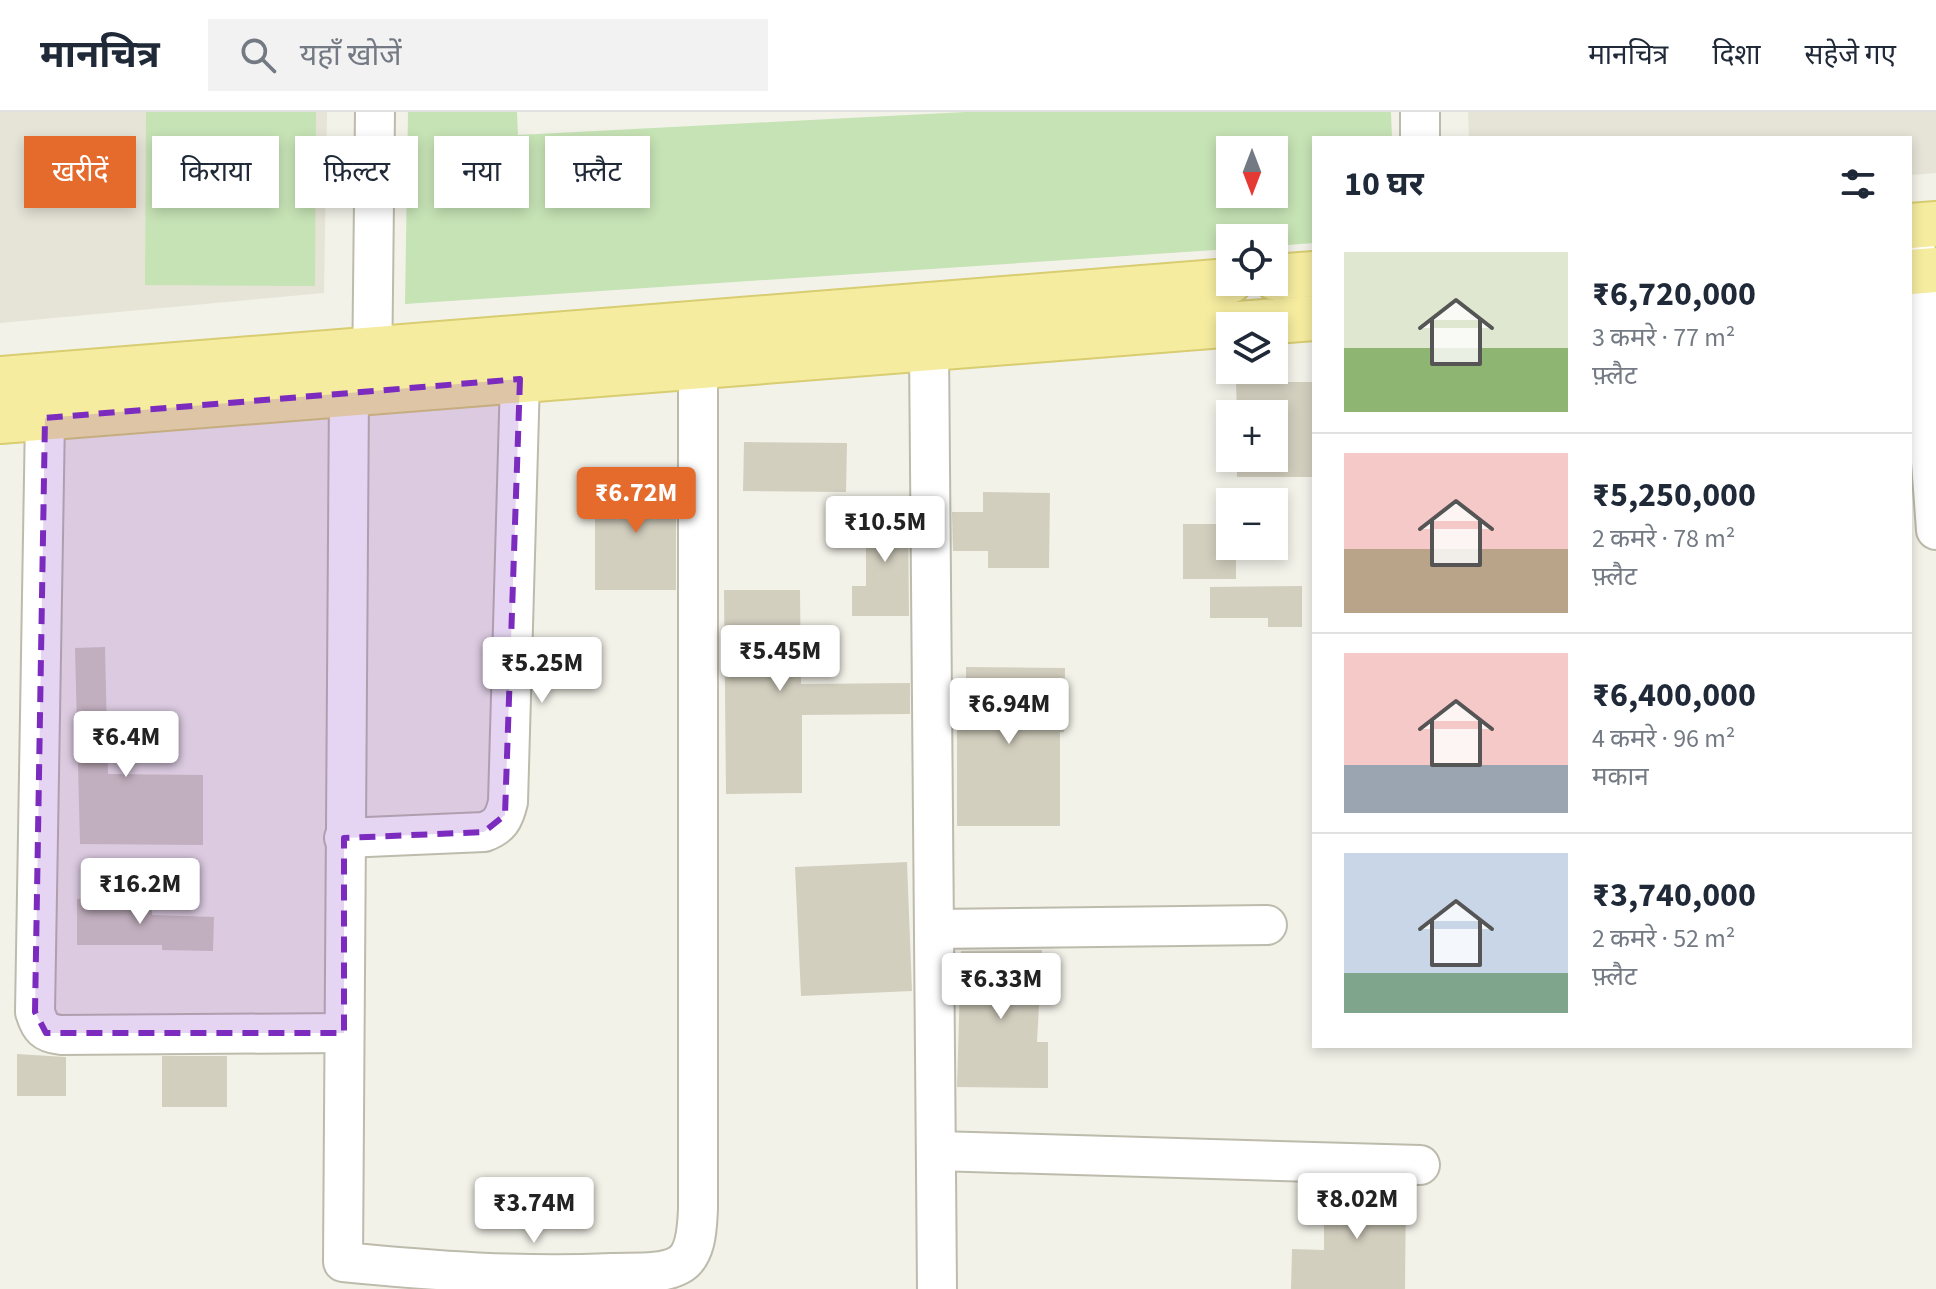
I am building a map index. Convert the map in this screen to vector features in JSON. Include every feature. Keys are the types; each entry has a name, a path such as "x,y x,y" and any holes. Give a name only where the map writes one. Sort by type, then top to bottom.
{"main road":[{"path":"1288,276 1312,274"},
{"path":"0,421 45,418 365,377 1216,283"},
{"path":"0,379 520,379 1312,318"}],"street":[{"path":"375,112 344,838 343,1276 445,1272 536,1276 659,1271 680,1265 690,1254 698,1209 698,365"},
{"path":"1420,112 1420,136"},
{"path":"1920,225 1936,530"},
{"path":"929,347 937,1289"},
{"path":"344,838 484,832 498,827 505,815 508,802 520,379"},
{"path":"45,418 35,1012 39,1025 46,1033 61,1035 344,1033"},
{"path":"934,929 1267,925"},
{"path":"936,1151 1420,1165"}],"highlighted area":[{"path":"520,379 505,815 484,832 344,838 344,1033 46,1033 35,1012 45,418"}],"shaded area":[{"path":"0,112 327,112 327,136 295,136 295,208 325,208 324,293 0,323"},
{"path":"1468,112 1936,112 1936,173 1912,175 1912,136 1469,136"}],"green space":[{"path":"146,112 316,112 316,136 295,136 295,208 315,208 315,286 145,285"},
{"path":"408,112 517,112 518,135 965,112 1391,112 1392,136 1312,136 1312,243 1288,245 1288,224 1216,224 1216,250 405,304 406,208 418,208 418,136 408,136"}],"building":[{"path":"1312,382 1312,477 1237,477 1237,472 1288,472 1288,400 1237,400 1236,384"},
{"path":"744,442 847,443 846,492 743,491"},
{"path":"595,480 676,480 676,590 595,590"},
{"path":"983,492 1050,493 1049,568 988,568 988,551 953,551 952,512 983,512"},
{"path":"866,505 908,505 909,616 852,616 852,586 866,586"},
{"path":"1183,524 1216,524 1216,560 1236,560 1236,579 1183,579"},
{"path":"1302,586 1302,627 1268,627 1268,618 1210,618 1210,587"},
{"path":"724,590 800,590 801,684 910,683 910,714 802,715 802,793 726,794"},
{"path":"105,647 108,774 203,775 203,845 80,844 75,648"},
{"path":"966,667 1065,668 1064,732 1060,732 1060,826 957,826 954,683 966,683"},
{"path":"907,862 912,991 801,996 795,867"},
{"path":"77,899 152,899 152,915 214,917 213,951 162,950 162,945 77,945"},
{"path":"1042,950 1037,1042 1048,1042 1048,1088 957,1087 961,951"},
{"path":"17,1054 66,1057 66,1096 17,1096"},
{"path":"162,1056 227,1056 227,1107 162,1107"},
{"path":"1324,1184 1406,1187 1405,1289 1291,1289 1292,1249 1324,1250"}]}
